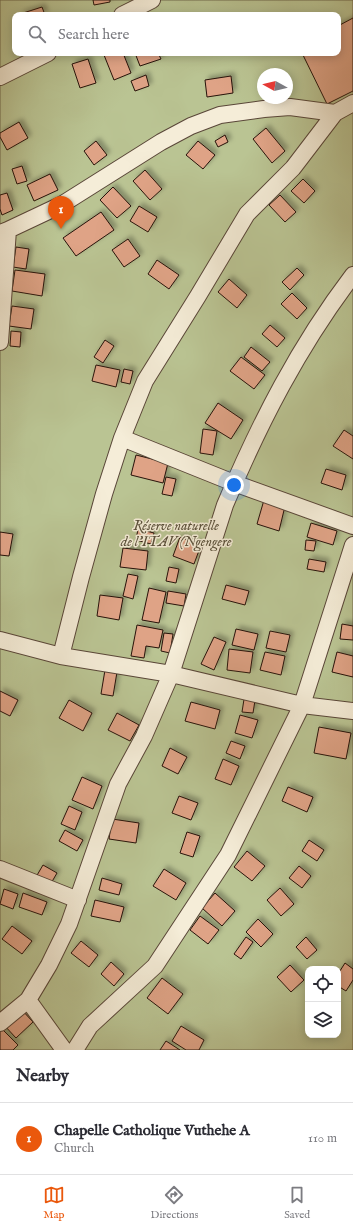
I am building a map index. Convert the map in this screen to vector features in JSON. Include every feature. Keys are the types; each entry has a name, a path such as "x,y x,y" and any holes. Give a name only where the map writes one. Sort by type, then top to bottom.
{"street":[{"path":"128,12 152,0"},
{"path":"0,77 42,56"},
{"path":"61,656 104,494 122,438 145,381 247,214 293,168 335,113 353,103"},
{"path":"0,342 4,231 61,205 161,142 191,126 220,115 264,109 290,108 335,113"},
{"path":"0,1023 28,1000 69,924 118,784 144,736 171,674 225,505 234,483 278,391 307,341 353,275"},
{"path":"122,438 234,483 353,526"},
{"path":"75,1050 90,1026 155,966 228,855 302,705 353,545"},
{"path":"0,640 61,656 171,674 302,705 353,711"},
{"path":"0,869 78,900"},
{"path":"28,1000 64,1050"}],"green space":[{"name":"Réserve naturelle de l'ITAV (Ngengere","path":"0,0 353,0 353,1050 0,1050"}],"building":[{"path":"93,0 110,0 110,2 94,5"},
{"path":"42,7 44,12 26,12"},
{"path":"353,18 353,91 327,104 303,56 341,56 341,24"},
{"path":"104,56 124,56 131,73 114,80"},
{"path":"136,56 160,56 161,59 140,66"},
{"path":"88,59 96,83 80,88 72,64"},
{"path":"146,75 149,86 135,91 131,81"},
{"path":"231,76 233,93 207,97 205,80"},
{"path":"19,122 28,138 7,150 0,137 0,133"},
{"path":"266,128 285,151 272,163 253,139"},
{"path":"225,135 228,142 218,147 215,141"},
{"path":"96,141 107,155 94,165 84,151"},
{"path":"198,141 215,155 203,169 186,155"},
{"path":"22,166 27,181 17,184 12,169"},
{"path":"145,170 162,189 150,200 133,181"},
{"path":"50,174 58,190 34,201 27,185"},
{"path":"303,179 315,191 304,203 291,191"},
{"path":"113,187 131,206 117,218 100,200"},
{"path":"7,193 13,210 2,215 0,209 0,195"},
{"path":"280,195 296,212 285,222 269,205"},
{"path":"139,206 157,217 148,232 130,221"},
{"path":"101,212 114,230 76,256 63,238"},
{"path":"128,239 140,256 124,267 112,250"},
{"path":"16,247 29,249 26,269 13,267"},
{"path":"157,260 179,275 169,289 148,274"},
{"path":"297,268 304,275 290,290 282,282"},
{"path":"15,270 45,274 42,296 12,291"},
{"path":"229,279 247,295 237,308 218,292"},
{"path":"292,293 307,308 297,319 281,304"},
{"path":"12,306 34,309 31,329 9,326"},
{"path":"270,325 285,338 277,347 262,334"},
{"path":"11,331 21,332 20,347 10,346"},
{"path":"105,340 114,346 103,363 94,357"},
{"path":"251,347 270,362 262,371 244,357"},
{"path":"241,357 265,375 254,389 230,371"},
{"path":"96,365 120,370 116,387 92,381"},
{"path":"124,369 133,371 130,384 121,382"},
{"path":"218,403 243,420 231,439 205,423"},
{"path":"203,429 217,431 213,455 200,453"},
{"path":"344,430 353,436 353,459 333,446"},
{"path":"136,455 168,463 163,483 131,475"},
{"path":"326,469 346,475 342,490 321,483"},
{"path":"166,477 176,479 172,496 162,494"},
{"path":"264,500 285,506 279,531 257,524"},
{"path":"311,523 337,531 333,545 307,537"},
{"path":"138,529 154,533 151,544 136,540"},
{"path":"0,532 13,534 9,556 0,555"},
{"path":"180,537 201,545 194,564 173,556"},
{"path":"306,540 316,541 314,551 305,550"},
{"path":"123,548 148,551 146,570 120,567"},
{"path":"309,559 326,562 324,572 307,569"},
{"path":"169,567 179,569 176,583 166,581"},
{"path":"128,574 138,576 133,599 123,596"},
{"path":"226,585 249,591 245,605 222,599"},
{"path":"149,588 166,592 159,623 142,620"},
{"path":"168,591 186,594 184,606 166,603"},
{"path":"100,595 123,598 119,620 97,616"},
{"path":"342,624 353,626 353,640 340,639"},
{"path":"137,625 163,630 159,648 146,646 144,658 131,656"},
{"path":"236,629 258,634 254,650 232,645"},
{"path":"270,631 290,635 286,652 266,648"},
{"path":"164,633 173,634 170,653 161,651"},
{"path":"214,637 226,642 214,670 201,664"},
{"path":"229,649 253,652 250,673 227,670"},
{"path":"265,652 285,656 281,675 260,670"},
{"path":"337,652 353,656 353,677 332,672"},
{"path":"105,670 117,672 113,696 101,694"},
{"path":"0,691 18,700 10,716 0,711"},
{"path":"245,693 256,694 253,713 242,712"},
{"path":"69,700 92,713 83,731 59,718"},
{"path":"191,702 220,710 215,729 185,721"},
{"path":"117,713 139,725 130,741 108,730"},
{"path":"240,715 258,720 252,738 235,733"},
{"path":"319,727 351,733 346,759 314,753"},
{"path":"231,741 245,746 240,759 226,753"},
{"path":"170,748 187,757 178,774 162,766"},
{"path":"223,759 239,766 231,785 215,779"},
{"path":"82,777 102,786 93,809 72,800"},
{"path":"288,787 313,797 307,812 282,801"},
{"path":"179,796 198,803 191,820 172,813"},
{"path":"69,806 82,812 75,830 61,824"},
{"path":"112,819 139,823 136,843 109,839"},
{"path":"65,830 83,840 77,851 59,841"},
{"path":"187,832 200,836 193,857 180,853"},
{"path":"309,840 324,850 317,861 302,851"},
{"path":"247,851 265,866 252,881 234,867"},
{"path":"43,865 57,873 50,885 36,877"},
{"path":"299,866 311,876 302,888 289,878"},
{"path":"164,869 186,883 176,900 153,886"},
{"path":"102,878 122,884 119,895 99,890"},
{"path":"280,888 294,904 281,916 267,900"},
{"path":"4,889 18,894 13,909 0,904"},
{"path":"23,893 47,902 42,915 19,907"},
{"path":"215,893 235,911 222,926 202,908"},
{"path":"95,900 124,907 120,922 91,916"},
{"path":"200,916 219,930 208,944 190,930"},
{"path":"258,919 273,934 261,947 246,932"},
{"path":"12,926 32,941 22,954 2,939"},
{"path":"246,937 253,942 241,959 234,954"},
{"path":"306,937 317,950 307,959 296,947"},
{"path":"81,941 98,955 89,967 71,953"},
{"path":"111,962 124,974 114,986 101,974"},
{"path":"345,963 353,969 353,980 346,991 341,988 341,969"},
{"path":"290,965 304,980 291,992 277,977"},
{"path":"162,978 183,994 168,1014 147,998"},
{"path":"21,1009 33,1022 16,1038 4,1025"},
{"path":"181,1026 204,1040 199,1050 186,1050 172,1041"},
{"path":"1,1028 18,1045 13,1050 0,1050"},
{"path":"166,1041 180,1050 160,1050"}],"place":[{"name":"Chapelle Catholique Vuthehe A","path":"61,229"}]}
